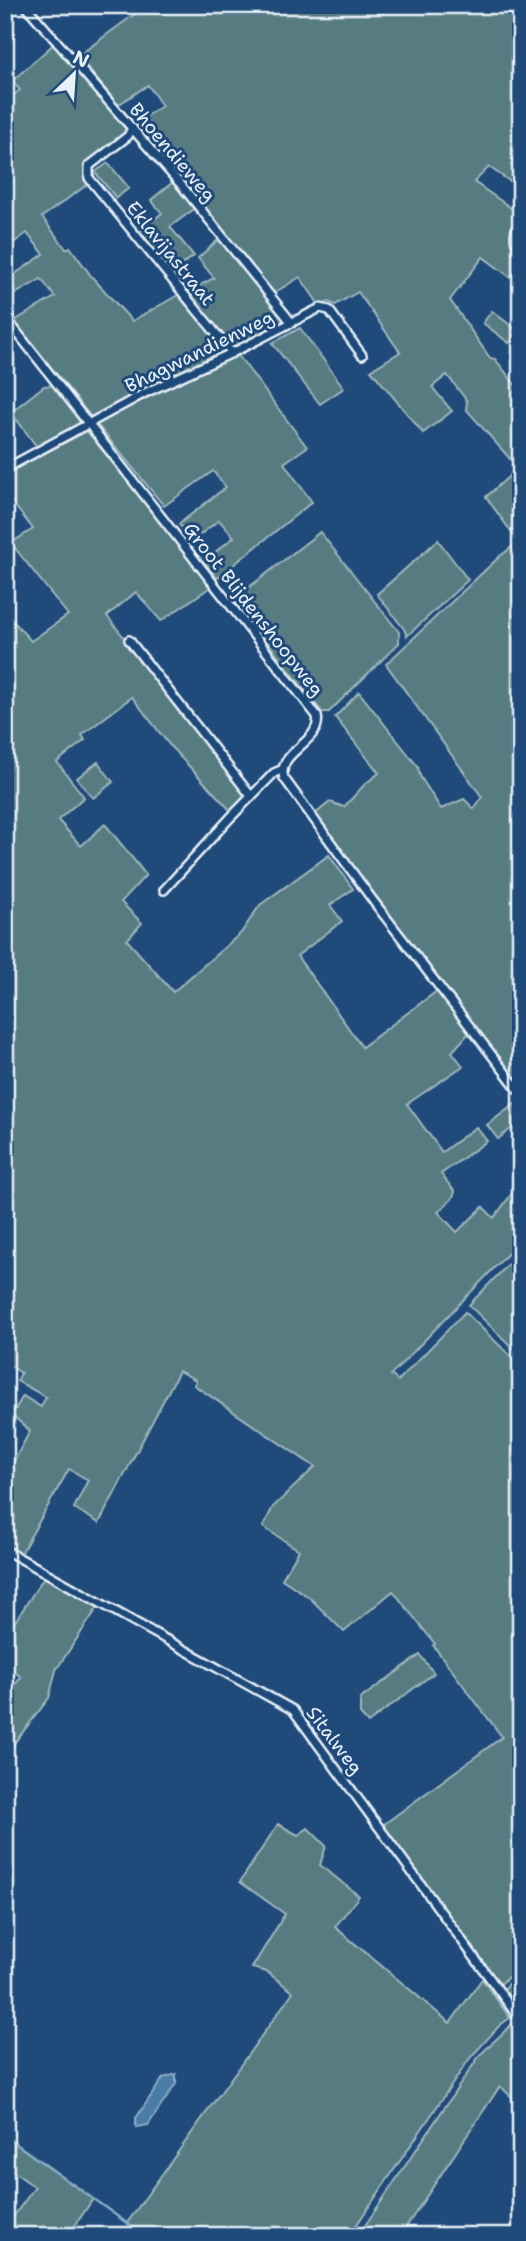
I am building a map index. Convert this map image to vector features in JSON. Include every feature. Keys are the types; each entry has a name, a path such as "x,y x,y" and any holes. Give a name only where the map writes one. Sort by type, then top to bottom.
{"street":[{"name":"Bhoendieweg","path":"25,5 132,128 292,323"},
{"name":"Eklavijastraat","path":"132,128 128,136 89,166 89,178 232,353"},
{"path":"518,225 514,238 521,250"},
{"name":"Bhagwandienweg","path":"5,469 147,392 325,308 362,355"},
{"name":"Groot Blijdenshoopweg","path":"5,317 317,716 318,722 313,733 281,770"},
{"path":"129,640 251,796"},
{"path":"164,890 251,796 274,773 281,770 284,778 374,902 521,1093"},
{"name":"Sitalweg","path":"5,1550 293,1710 521,2021"}],"green space":[{"path":"147,5 521,5 521,152 511,165 521,172 521,189 489,167 474,182 521,215 512,239 521,255 521,265 510,277 483,257 450,300 490,358 495,359 521,392 521,532 515,537 486,497 518,468 466,409 467,401 447,375 432,387 452,411 423,433 371,370 400,352 358,292 335,305 329,302 320,306 300,277 274,293 135,123 162,106 148,85 118,105 78,56"},
{"path":"56,42 131,128 129,135 86,166 85,175 91,182 42,217 66,249 70,247 92,277 132,321 180,294 227,352 91,417 14,321 55,297 41,279 5,300 5,281 44,254 27,233 5,249 5,98 8,100 20,90 12,81"},
{"path":"108,163 129,188 116,198 95,172"},
{"path":"173,182 194,209 170,227 194,256 172,271 140,231 162,213 151,200"},
{"path":"219,239 287,322 232,349 187,292 214,278 198,258"},
{"path":"492,311 518,331 509,343 483,323"},
{"path":"300,328 344,388 320,404 272,343"},
{"path":"238,355 307,447 284,463 312,502 217,578 204,561 234,537 219,520 192,541 179,524 226,487 213,471 164,506 95,422"},
{"path":"54,385 81,424 37,447 11,412 44,386"},
{"path":"87,431 212,586 161,621 136,592 107,616 250,795 232,812 171,747 132,697 82,735 85,740 57,762 84,797 58,820 81,846 105,824 146,875 121,902 142,923 127,940 173,992 241,933 260,905 329,855 353,889 330,905 342,921 297,956 362,1047 437,991 469,1033 452,1052 463,1066 407,1104 442,1152 476,1127 487,1141 441,1174 455,1192 452,1199 438,1212 457,1232 483,1207 494,1218 518,1185 521,1188 516,1211 521,1240 391,1375 398,1381 465,1312 521,1366 521,1427 518,1429 521,1432 521,1964 499,1986 383,1825 502,1737 393,1591 344,1632 310,1598 282,1579 299,1550 263,1527 273,1507 315,1467 194,1385 196,1380 179,1371 99,1523 74,1508 88,1480 69,1469 20,1555 5,1547 5,1471 8,1472 30,1431 12,1415 23,1396 41,1407 46,1397 17,1381 21,1373 5,1362 5,1345 8,1340 5,1338 5,612 31,641 68,615 11,543 33,529 5,493 5,474"},
{"path":"320,532 399,632 399,643 329,712 322,712 234,599"},
{"path":"438,540 468,580 407,636 377,594"},
{"path":"521,540 521,1086 314,815 330,802 344,807 379,773 335,717 359,692 418,767 420,776 441,809 464,799 474,809 482,797 386,664 499,557"},
{"path":"98,762 113,782 93,798 77,778"},
{"path":"520,1100 521,1121 498,1139 487,1125"},
{"path":"521,1251 521,1356 469,1305"},
{"path":"44,1577 98,1607 56,1670 49,1698 5,1755 5,1699 21,1677 5,1664 5,1637"},
{"path":"420,1655 434,1673 368,1723 360,1714 360,1699"},
{"path":"278,1824 298,1835 308,1828 326,1846 320,1865 359,1896 335,1927 450,2023 482,1979 510,2018 500,2025 470,2058 349,2236 145,2236 127,2223 293,1992 267,1972 252,1968 285,1914 240,1882"},
{"path":"521,1971 521,2014 503,1990"},
{"path":"513,2023 521,2029 521,2106 500,2086 400,2236 358,2236 480,2055"},
{"path":"5,2136 93,2199 68,2236 23,2236 7,2225 35,2187 8,2168 5,2170"}],"water":[{"path":"176,2074 176,2084 148,2125 136,2127 136,2118 163,2078"}],"waterway":[{"path":"5,2136 145,2236"}]}
